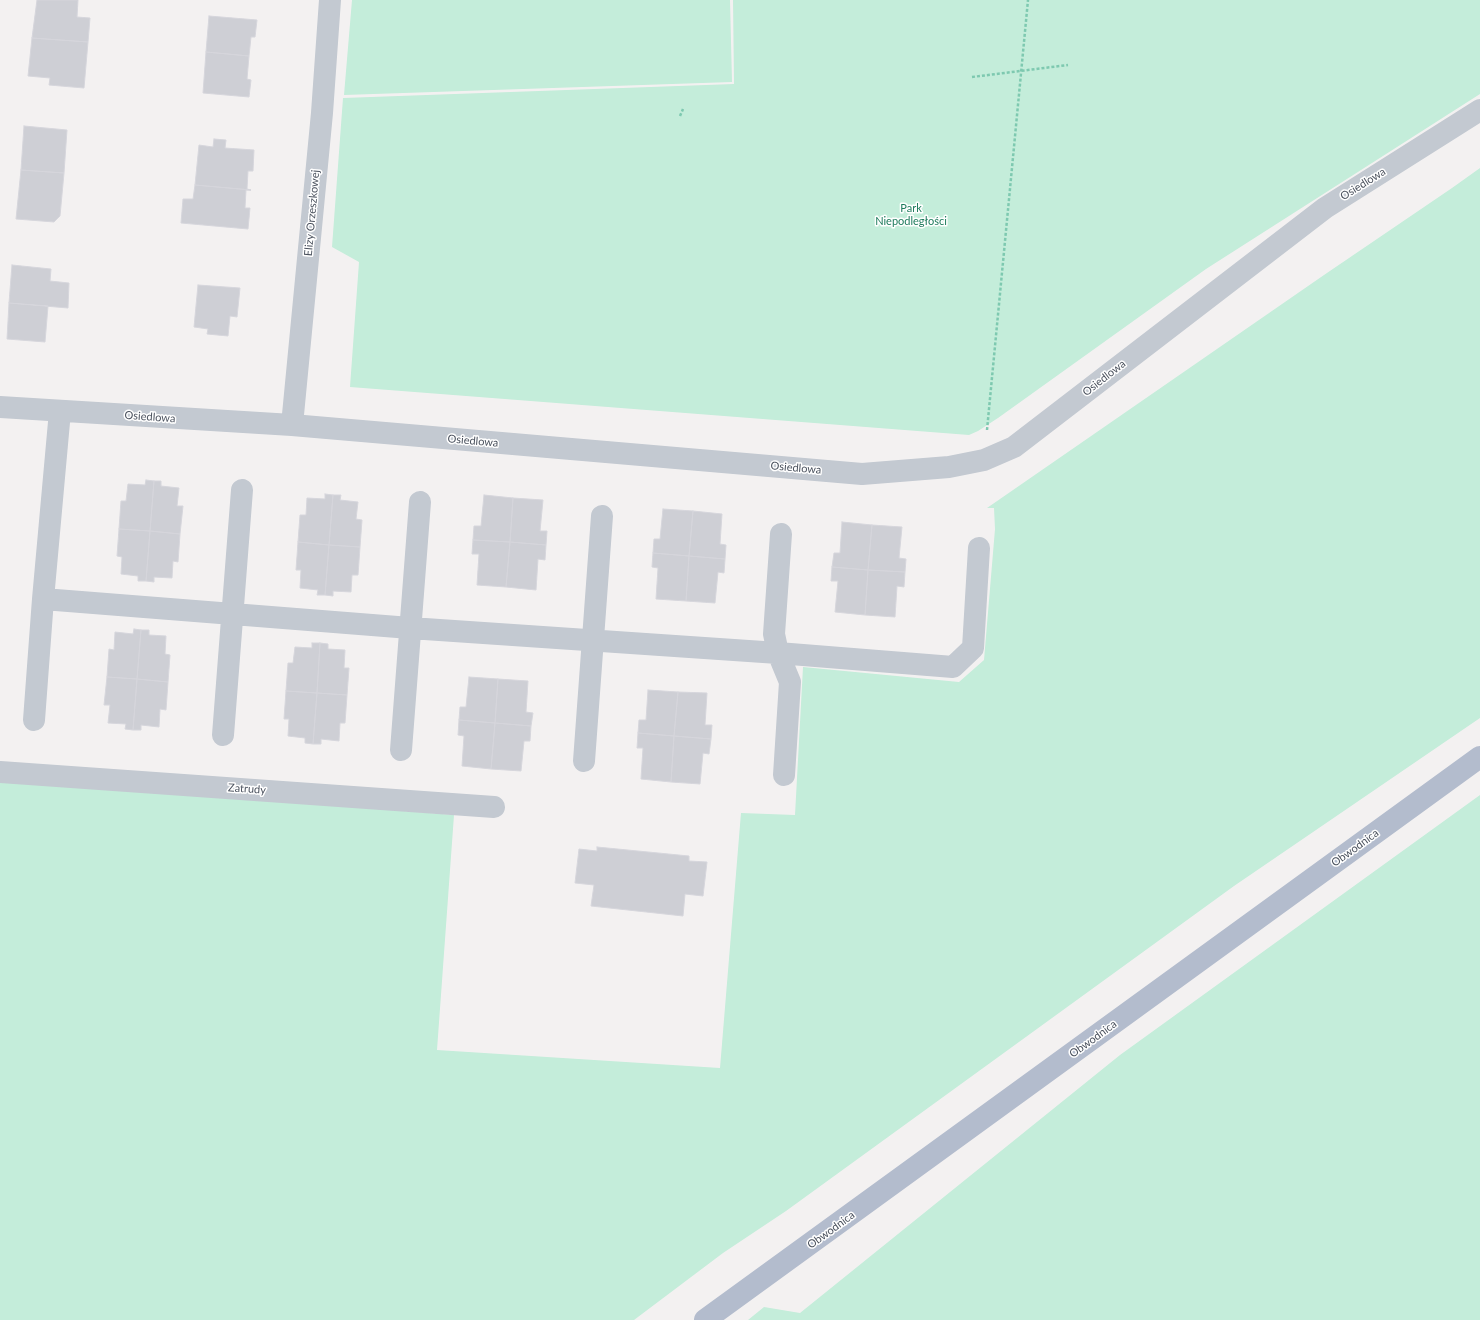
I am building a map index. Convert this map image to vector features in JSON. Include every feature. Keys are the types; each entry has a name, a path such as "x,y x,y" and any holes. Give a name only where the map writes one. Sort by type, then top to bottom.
{"main road":[{"name":"Obwodnica","path":"705,1320 1480,757"}],"street":[{"name":"Elizy Orzeszkowej","path":"292,425 322,113 330,0"},
{"name":"Osiedlowa","path":"0,407 292,425 862,474 949,467 984,460 1014,447 1325,208 1480,110"},
{"path":"34,720 60,411"},
{"path":"223,735 242,490"},
{"path":"401,750 420,502"},
{"path":"584,761 602,516"},
{"path":"781,534 774,634 778,653 790,682 784,775"},
{"path":"43,600 953,667 973,648 979,548"},
{"name":"Zatrudy","path":"0,772 494,807"}],"path":[{"path":"988,425 1028,0"},
{"path":"972,77 1068,65"},
{"path":"680,116 683,109"}],"green space":[{"path":"352,0 730,0 732,82 344,95"},
{"name":"Park Niepodległości","path":"733,0 1480,0 1480,94 1206,269 998,418 969,435 350,387 359,262 332,247 343,98 734,84"},
{"path":"1480,168 1480,718 1234,886 786,1211 723,1253 634,1320 0,1320 0,779 454,815 437,1050 720,1068 741,813 795,815 803,667 959,682 984,660 995,529 994,508 987,508"},
{"path":"1480,795 1480,1320 748,1320 764,1307 800,1313 1120,1055"}],"building":[{"path":"37,0 78,0 77,17 90,18 88,42 32,38"},
{"path":"209,16 257,20 255,37 251,37 249,56 206,52"},
{"path":"32,38 88,42 84,88 49,85 50,78 28,76"},
{"path":"206,52 249,56 247,79 251,80 249,97 203,93"},
{"path":"24,126 67,130 64,173 21,170"},
{"path":"214,139 226,140 225,148 254,150 253,171 248,171 247,189 251,190 195,185 199,145 213,147"},
{"path":"21,170 64,173 60,216 54,222 16,219"},
{"path":"195,185 251,190 246,190 245,208 250,208 248,229 181,223 183,199 193,199"},
{"path":"12,265 51,269 50,281 69,283 68,308 9,303"},
{"path":"198,285 240,288 237,317 230,316 228,336 207,334 208,329 194,327"},
{"path":"9,303 48,306 45,342 7,339"},
{"path":"146,480 154,481 150,531 119,529 121,501 126,501 128,484 145,485"},
{"path":"154,481 161,481 161,486 179,488 177,506 183,506 180,534 150,531"},
{"path":"325,494 333,495 329,545 298,542 300,515 306,515 307,498 325,499"},
{"path":"333,495 341,495 340,500 358,502 356,519 362,520 360,547 329,545"},
{"path":"484,495 513,498 510,542 473,540 474,526 481,526"},
{"path":"513,498 543,500 540,531 547,531 546,545 510,542"},
{"path":"663,509 693,511 689,556 653,553 654,539 660,539"},
{"path":"693,511 722,514 720,544 726,545 725,559 689,556"},
{"path":"842,522 872,525 868,570 832,567 834,553 840,553"},
{"path":"872,525 902,527 899,558 906,559 905,572 868,570"},
{"path":"119,529 150,531 146,581 138,581 138,576 121,574 122,557 117,556"},
{"path":"150,531 180,534 178,562 173,561 172,578 154,577 154,582 146,581"},
{"path":"473,540 510,542 506,587 477,585 479,554 472,554"},
{"path":"298,542 329,545 325,595 317,595 318,590 300,588 301,570 296,570"},
{"path":"510,542 546,545 545,560 538,559 536,590 506,587"},
{"path":"329,545 360,547 358,575 352,575 351,592 333,591 333,596 325,595"},
{"path":"653,553 689,556 686,601 656,599 658,568 652,567"},
{"path":"689,556 725,559 724,573 718,572 715,603 686,601"},
{"path":"832,567 868,570 865,615 835,612 838,581 831,581"},
{"path":"868,570 905,572 904,587 897,586 895,617 865,615"},
{"path":"134,629 141,630 137,679 107,677 109,649 114,650 115,632 133,634"},
{"path":"141,630 149,630 149,635 166,636 165,654 170,655 168,682 137,679"},
{"path":"312,643 320,643 317,693 286,691 288,663 293,663 295,647 312,648"},
{"path":"320,643 328,644 328,649 345,650 344,668 349,668 347,695 317,693"},
{"path":"107,677 137,679 133,730 125,729 126,724 108,723 110,705 104,705"},
{"path":"469,677 498,679 495,723 459,720 460,707 466,707"},
{"path":"137,679 168,682 166,710 160,709 159,727 141,725 141,730 133,730"},
{"path":"498,679 528,681 526,712 533,713 531,726 495,723"},
{"path":"648,690 678,692 674,736 638,733 639,720 646,720"},
{"path":"286,691 317,693 313,744 305,743 305,738 288,736 289,719 284,719"},
{"path":"678,692 707,693 705,725 712,725 711,739 674,736"},
{"path":"317,693 347,695 345,723 340,723 339,741 321,739 321,744 313,744"},
{"path":"459,720 495,723 491,769 462,766 464,736 458,735"},
{"path":"495,723 531,726 530,741 524,741 521,771 491,769"},
{"path":"638,733 674,736 671,782 641,779 643,748 637,748"},
{"path":"674,736 711,739 709,754 703,753 700,784 671,782"},
{"path":"597,847 689,856 689,861 707,862 703,896 685,894 683,916 591,906 594,885 575,883 579,849 597,851"}]}
